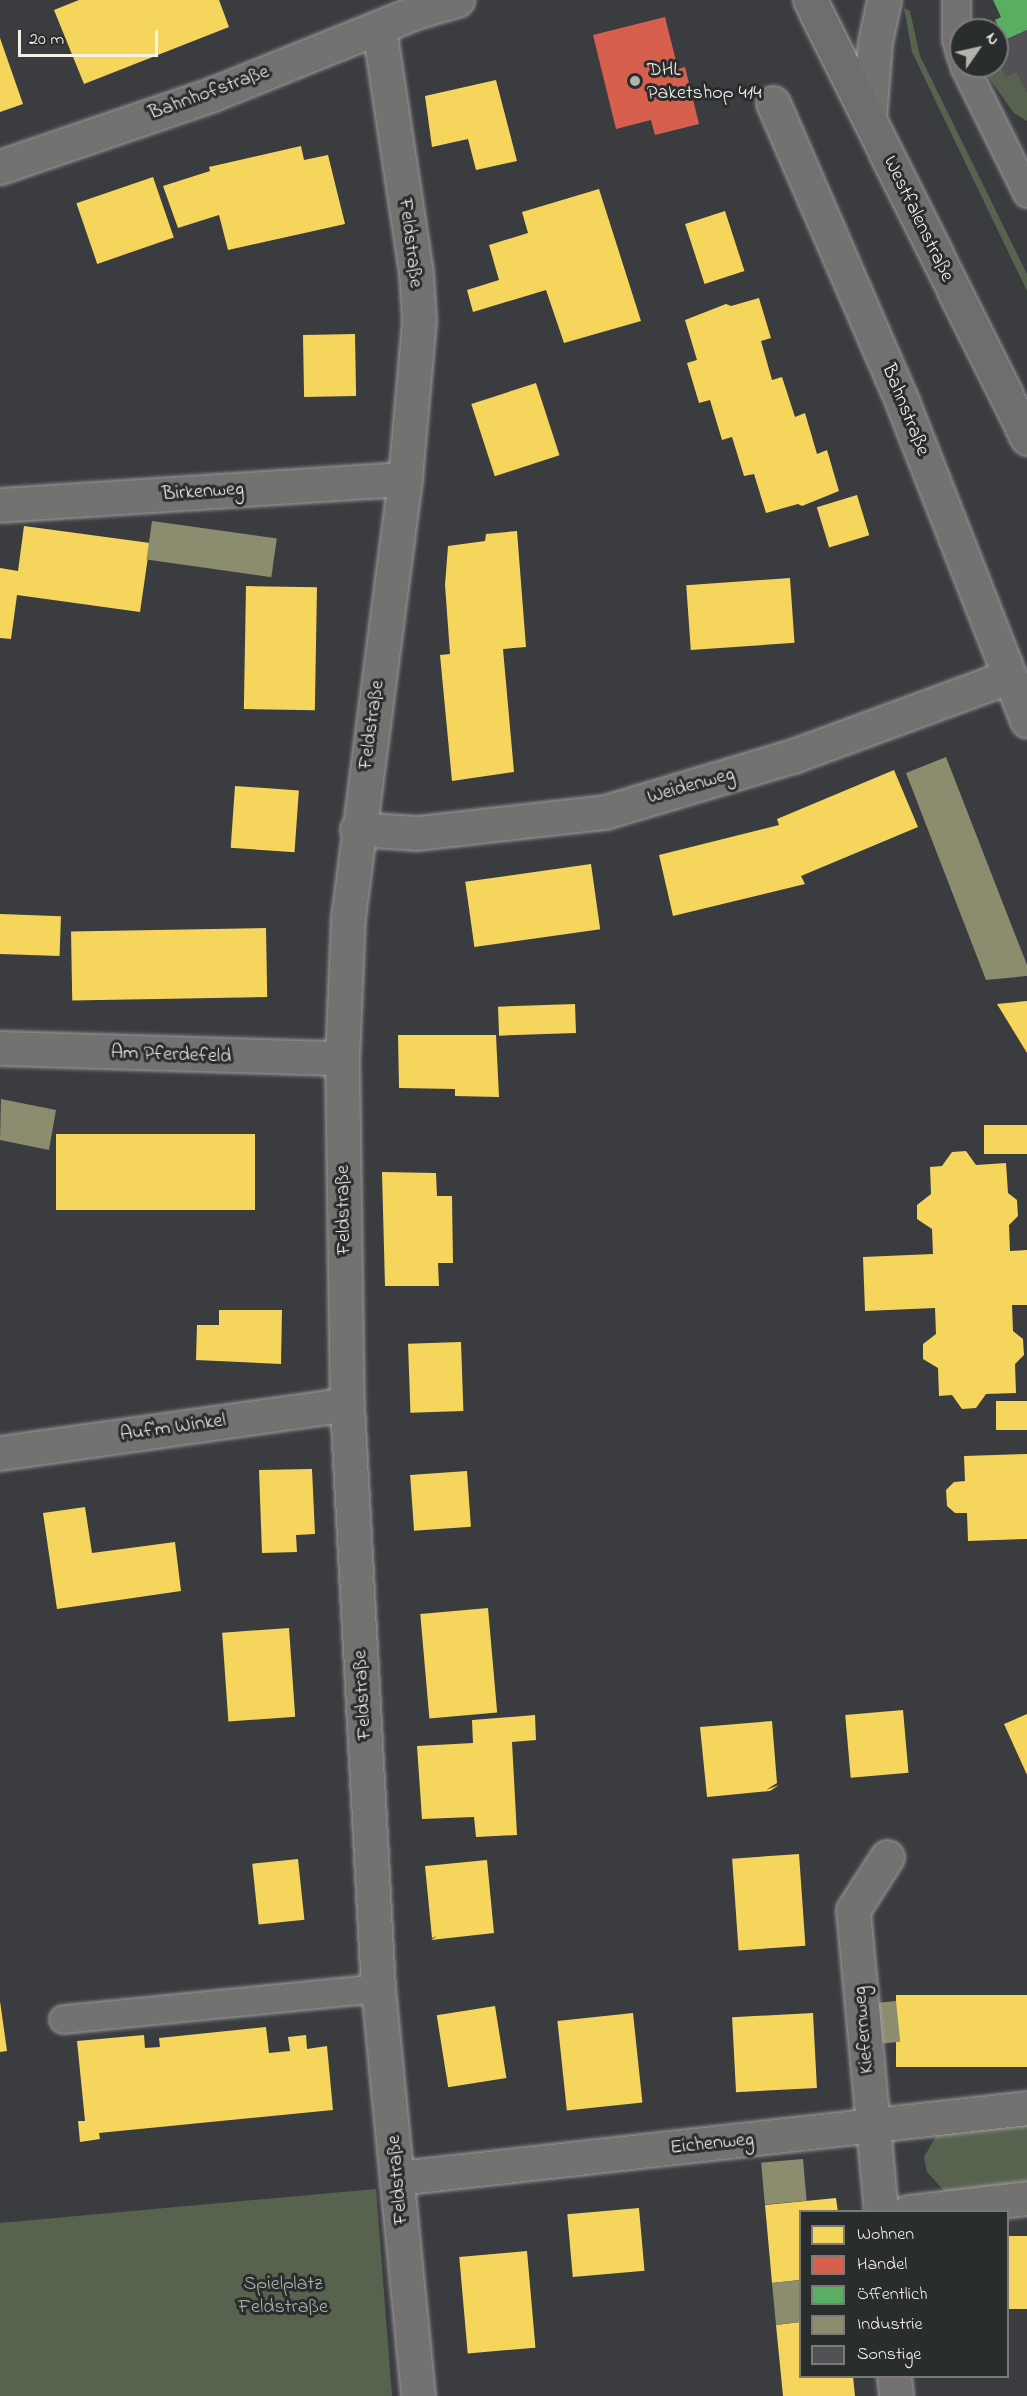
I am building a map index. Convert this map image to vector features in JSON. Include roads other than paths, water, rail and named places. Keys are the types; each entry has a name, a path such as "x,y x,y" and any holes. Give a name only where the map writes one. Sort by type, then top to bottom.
{"main road":[{"name":"Westfalenstraße","path":"810,0 1027,438"}],"street":[{"name":"Bahnhofstraße","path":"0,167 213,94 378,28 424,6 457,0"},
{"path":"868,119 875,42 884,0"},
{"name":"Feldstraße","path":"378,28 416,272 419,321 405,479 357,829 348,917 342,1058 347,1404 378,1988 418,2396"},
{"name":"Bahnstraße","path":"773,103 903,404 1027,721"},
{"name":"Birkenweg","path":"0,505 405,479"},
{"name":"Weidenweg","path":"357,829 417,833 605,812 793,756 1010,676"},
{"name":"Am Pferdefeld","path":"0,1048 342,1058"},
{"name":"Auf'm Winkel","path":"0,1453 347,1404"},
{"name":"Kiefernweg","path":"881,2210 853,1910 888,1857"},
{"name":"Eichenweg","path":"398,2178 1027,2108"},
{"path":"917,2210 1027,2198"},
{"path":"894,2378 896,2396"}],"lane":[{"path":"956,0 956,18"},
{"path":"971,78 1018,157 1027,193"},
{"path":"63,2019 378,1988"}],"place":[{"name":"DHL Paketshop 414","path":"635,81"}],"park label":[{"name":"Spielplatz Feldstraße","path":"283,2296"}]}
